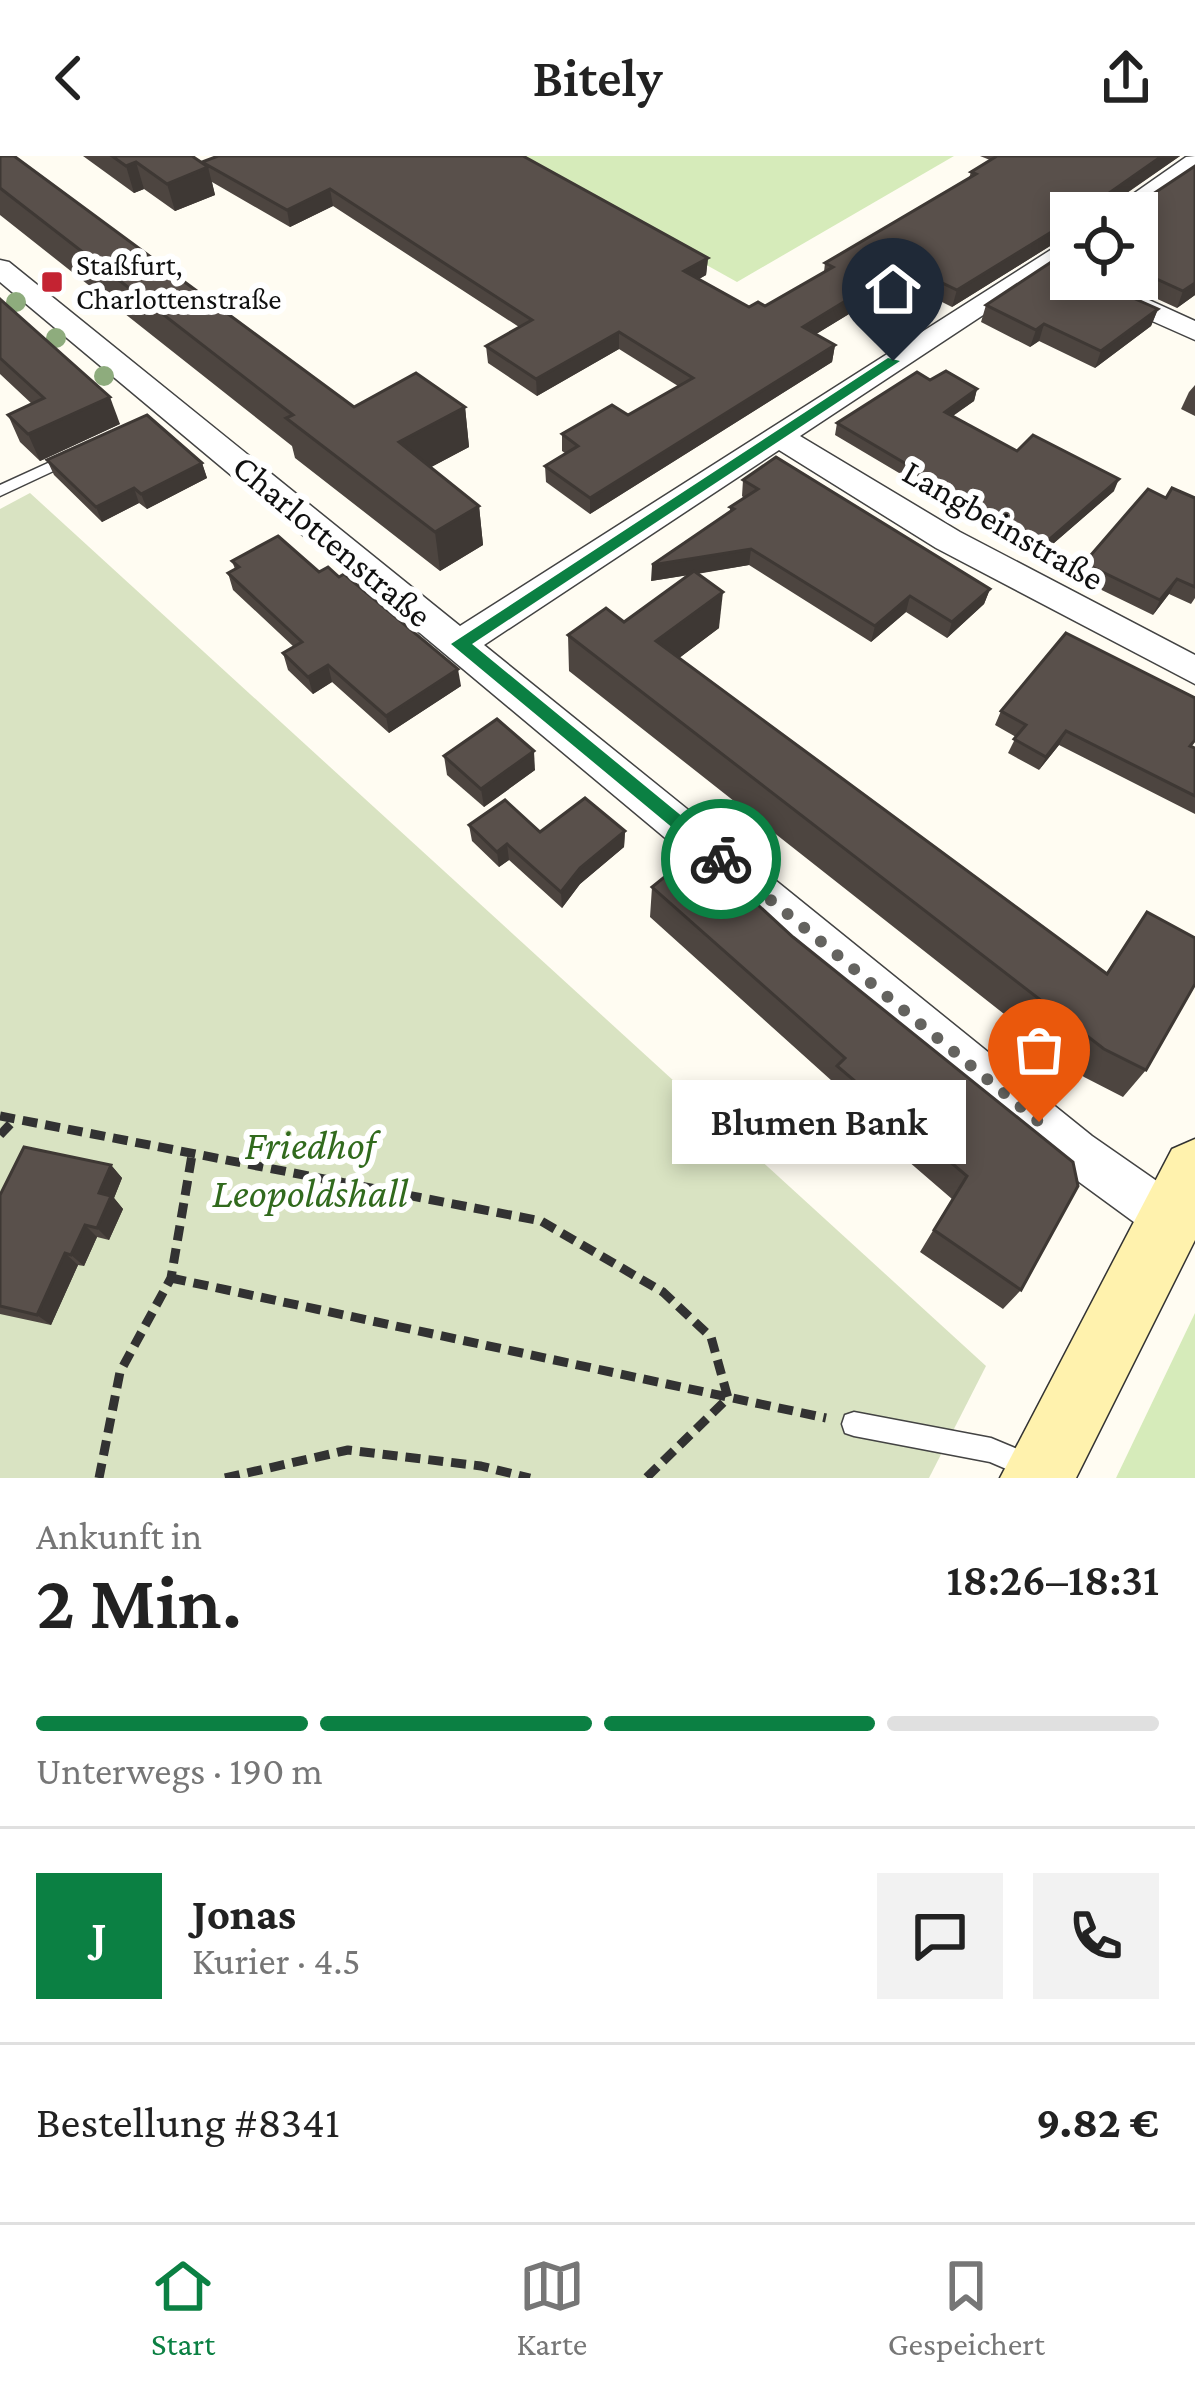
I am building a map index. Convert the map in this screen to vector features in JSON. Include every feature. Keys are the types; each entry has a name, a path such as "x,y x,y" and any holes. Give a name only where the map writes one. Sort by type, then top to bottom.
{"main road":[{"path":"1039,1475 1182,1195"}],"street":[{"path":"1150,192 1195,162"},
{"path":"459,644 1050,267"},
{"name":"Charlottenstraße","path":"0,268 164,412 459,644 1076,1152 1182,1195"},
{"path":"1126,300 1195,332"},
{"name":"Langbeinstraße","path":"779,436 948,540 1195,671"}],"lane":[{"path":"0,491 96,445"},
{"path":"854,1424 991,1450 1039,1475"}],"path":[{"path":"0,1116 541,1221 663,1292 711,1337 728,1398"},
{"path":"0,1135 15,1118"},
{"path":"99,1478 120,1372 171,1278 192,1156"},
{"path":"171,1278 854,1424"},
{"path":"646,1478 728,1398"},
{"path":"225,1478 348,1450 481,1466 530,1478"}],"green space":[{"path":"511,156 954,156 737,282"},
{"name":"Friedhof Leopoldshall","path":"30,493 986,1366 929,1478 0,1478 0,509"},
{"path":"1195,1313 1195,1478 1116,1478"}],"building":[{"path":"0,156 14,156 354,407 416,373 465,407 399,442 479,506 435,532 286,418 293,415 0,188"},
{"path":"112,156 192,156 208,167 167,184 136,162 126,166"},
{"path":"218,156 523,156 708,258 684,271 749,307 758,302 765,306 833,267 825,263 976,174 971,172 997,156 1162,156 1110,192 1050,192 1050,233 957,290 938,281 903,303 870,286 803,327 835,345 590,498 545,466 578,446 562,434 612,405 628,415 693,378 619,332 536,379 486,346 532,320 330,189 287,210 202,162"},
{"path":"1195,166 1195,283 1183,291 1158,280 1156,192"},
{"path":"1050,263 1050,300 1138,300 1158,309 1101,351 1044,324 1036,330 986,305"},
{"path":"0,299 110,397 28,434 8,415 44,398 0,358"},
{"path":"946,371 977,389 945,412 1017,451 1033,435 1119,479 1043,545 837,423 917,372 930,380"},
{"path":"147,415 202,463 141,494 134,488 96,507 47,460"},
{"path":"776,457 990,589 952,622 910,596 875,626 751,549 652,565 758,489 743,480"},
{"path":"1172,488 1195,498 1195,587 1177,579 1160,600 1084,563 1148,489 1166,498"},
{"path":"278,536 319,572 328,567 339,577 344,574 458,669 386,716 328,665 308,677 283,653 302,642 228,573 239,567 232,561"},
{"path":"694,571 723,592 656,641 1107,974 1147,912 1195,938 1195,984 1146,1070 1104,1049 568,635 606,608 624,622"},
{"path":"1066,633 1195,698 1195,740 1190,746 1195,748 1195,796 1066,731 1046,757 1014,739 1026,725 1001,711"},
{"path":"497,719 534,751 481,789 444,756"},
{"path":"585,798 625,831 580,868 561,892 507,844 497,852 469,825 505,800 540,832"},
{"path":"698,850 793,937 1073,1162 1078,1186 1021,1290 934,1230 967,1176 837,1066 845,1058 652,887"},
{"path":"24,1147 111,1165 99,1193 111,1196 97,1228 85,1225 71,1255 65,1253 37,1315 0,1306 0,1195"}],"way so far":[{"path":"721,859 1039,1122"}],"place":[{"name":"Staßfurt, Charlottenstraße","path":"52,282"},
{"name":"Blumen Bank","path":"1039,1122"}],"route":[{"path":"721,859 459,644 893,361"}]}
